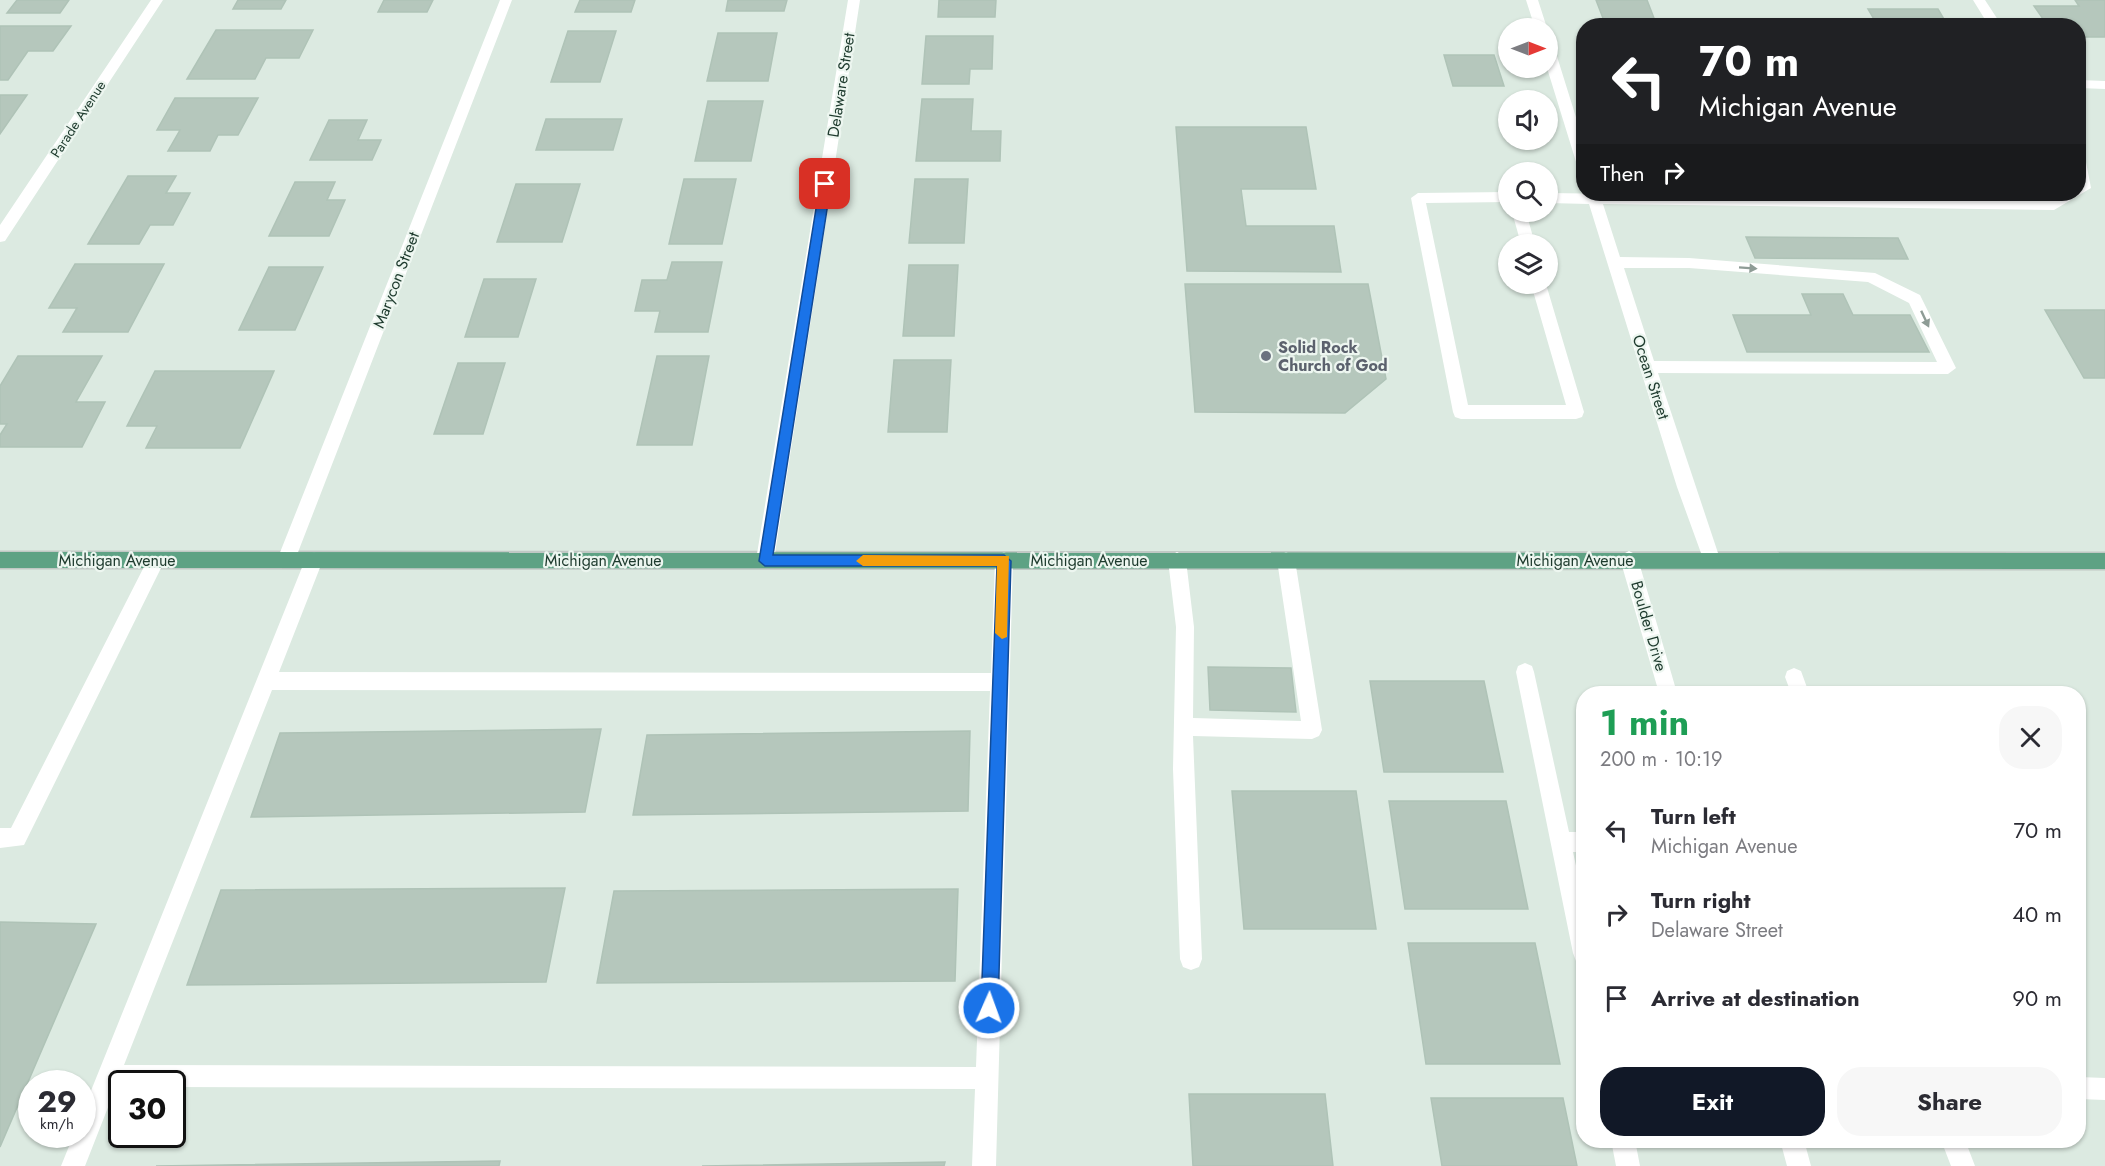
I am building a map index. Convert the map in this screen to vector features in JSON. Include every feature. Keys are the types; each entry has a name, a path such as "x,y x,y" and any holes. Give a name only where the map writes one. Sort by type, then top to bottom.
{"main road":[{"name":"Michigan Avenue","path":"0,561 1711,559 2105,561"}],"street":[{"name":"Parade Avenue","path":"0,237 157,0"},
{"name":"Marycon Street","path":"286,561 506,0"},
{"name":"Delaware Street","path":"765,561 854,0"},
{"path":"1532,0 1538,18"},
{"path":"1979,0 1991,18"},
{"path":"1557,78 1576,139"},
{"path":"2086,84 2105,85"},
{"path":"1498,197 1418,198 1461,412 1576,412 1542,294"},
{"path":"1558,198 1576,197"},
{"name":"Ocean Street","path":"1595,201 1711,559"},
{"path":"1798,201 2054,206 2062,201"},
{"path":"1614,262 1689,263 1870,277 1915,299 1948,368 1648,367"},
{"name":"Boulder Drive","path":"1629,560 1666,686"},
{"path":"0,838 16,838 156,561"},
{"path":"111,1070 314,561"},
{"path":"984,1166 1004,561"},
{"path":"1176,561 1185,627 1183,727 1191,959"},
{"path":"1183,727 1312,730 1286,561"},
{"path":"1525,672 1576,915"},
{"path":"267,681 1000,682"},
{"path":"1561,842 1576,842"},
{"path":"186,1076 987,1078"},
{"path":"73,1166 108,1078"},
{"path":"2086,1088 2105,1089"},
{"path":"1625,1148 1628,1166"},
{"path":"1794,1148 1799,1166"},
{"path":"1956,1148 1963,1166"}],"building":[{"path":"17,0 69,0 60,13 7,13"},
{"path":"238,0 286,0 281,9 233,9"},
{"path":"384,0 433,0 427,12 378,12"},
{"path":"580,0 635,0 631,12 575,12"},
{"path":"728,0 787,0 784,11 726,11"},
{"path":"939,0 996,0 995,17 938,17"},
{"path":"1596,0 1647,0 1654,18 1603,18"},
{"path":"2075,0 2105,0 2105,37 2086,37 2086,18 2042,18 2034,6 2079,6"},
{"path":"1868,9 1938,9 1943,18 1873,18"},
{"path":"0,26 71,26 53,51 28,51 8,80 0,80"},
{"path":"216,30 313,30 299,58 266,58 255,79 187,79"},
{"path":"568,31 616,31 600,82 551,82"},
{"path":"718,33 777,33 768,81 707,81"},
{"path":"926,36 993,36 992,69 970,69 969,84 922,84"},
{"path":"1444,55 1494,55 1498,67 1498,78 1501,78 1504,86 1453,86"},
{"path":"0,95 27,95 0,134"},
{"path":"175,98 258,98 238,135 218,135 210,151 168,151 180,130 157,130"},
{"path":"922,99 973,99 971,131 1001,131 1000,161 916,161"},
{"path":"708,101 763,101 751,161 695,161"},
{"path":"546,119 622,119 613,150 536,150"},
{"path":"329,120 367,120 358,140 381,140 372,160 310,160"},
{"path":"1176,127 1306,127 1316,189 1241,189 1246,226 1334,226 1341,272 1187,271"},
{"path":"128,176 176,176 166,193 190,193 173,225 150,225 139,244 88,244"},
{"path":"684,179 736,179 722,244 669,244"},
{"path":"915,179 968,179 964,243 909,243"},
{"path":"295,182 335,182 327,200 345,200 329,236 269,236"},
{"path":"516,184 580,184 562,242 497,242"},
{"path":"1746,237 1898,238 1908,259 1755,258"},
{"path":"672,262 722,262 708,332 655,332 660,311 635,311 642,280 667,280"},
{"path":"75,264 164,264 128,332 63,332 77,308 49,308"},
{"path":"909,265 958,265 954,336 903,336"},
{"path":"269,267 323,267 295,330 239,330"},
{"path":"484,279 536,279 518,337 465,337"},
{"path":"1185,284 1368,284 1386,379 1345,413 1195,412"},
{"path":"1802,294 1843,294 1853,315 1910,315 1929,352 1747,352 1733,315 1811,315"},
{"path":"2045,310 2105,310 2105,378 2084,378"},
{"path":"18,356 102,356 76,402 105,402 82,447 0,447 0,435 7,424 0,424 0,386"},
{"path":"657,356 709,356 692,445 637,445"},
{"path":"894,360 951,360 947,432 888,432"},
{"path":"458,363 505,363 483,434 434,434"},
{"path":"155,371 274,371 240,448 146,448 157,426 127,426"},
{"path":"1208,667 1291,668 1296,712 1210,710"},
{"path":"1370,681 1484,681 1503,772 1384,772"},
{"path":"601,729 585,812 251,817 280,733"},
{"path":"970,731 968,811 633,815 647,735"},
{"path":"1232,791 1356,791 1376,929 1244,929"},
{"path":"1389,801 1506,801 1528,909 1405,909"},
{"path":"565,888 546,982 187,985 221,890"},
{"path":"958,889 955,981 597,983 614,891"},
{"path":"0,922 96,924 33,1070 18,1070 18,1105 0,1147"},
{"path":"1408,943 1535,943 1560,1064 1426,1064"},
{"path":"1189,1094 1325,1094 1333,1166 1193,1166"},
{"path":"1431,1098 1563,1098 1577,1166 1442,1166"},
{"path":"500,1161 499,1166 156,1166"},
{"path":"945,1162 944,1166 702,1166"}],"slow traffic":[{"path":"863,561 1004,561 1002,633"}],"place":[{"name":"Solid Rock Church of God","path":"1266,356"}],"route":[{"path":"825,184 765,561 1004,561 989,1008"}]}
